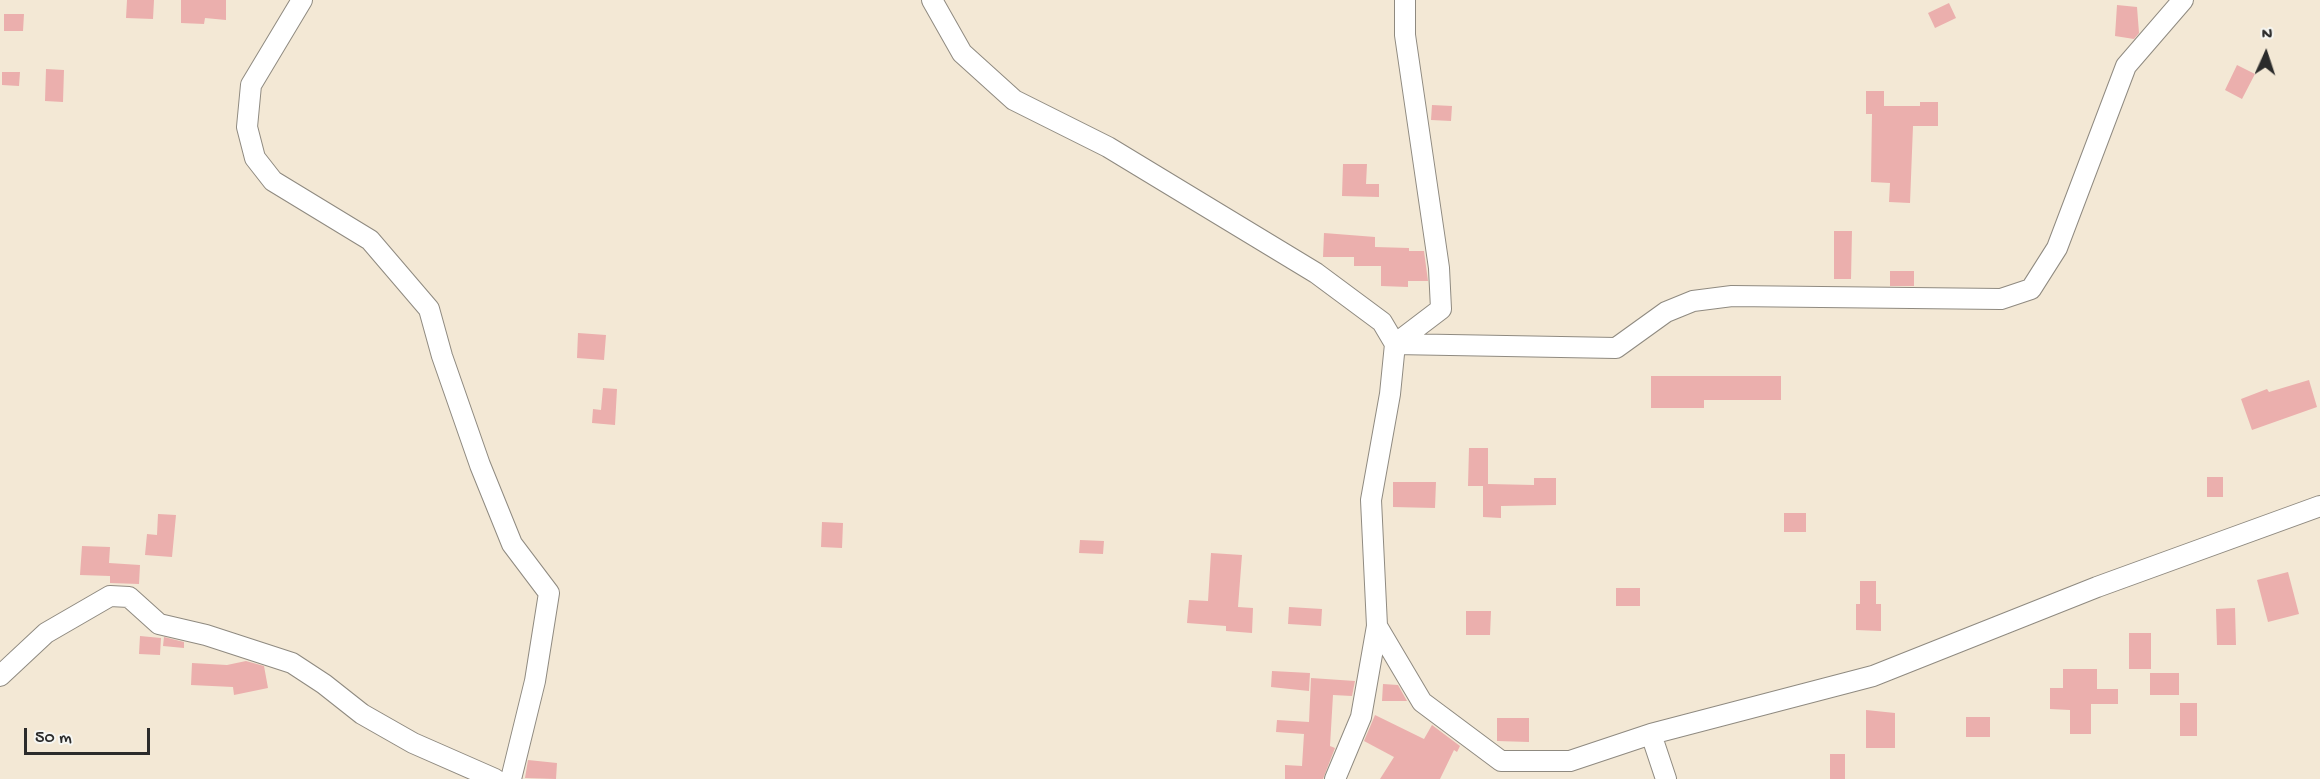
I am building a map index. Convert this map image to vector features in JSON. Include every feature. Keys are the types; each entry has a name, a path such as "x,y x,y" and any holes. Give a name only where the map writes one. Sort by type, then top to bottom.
{"street":[{"path":"302,0 251,85 247,127 255,158 273,181 370,240 429,309 442,356 480,465 512,544 549,593 535,681 511,779"},
{"path":"932,0 962,53 1014,100 1108,147 1316,273 1382,322 1395,344 1390,394 1371,500 1377,626 1361,717 1335,779"},
{"path":"1395,344 1442,309 1439,268 1405,35 1405,0"},
{"path":"1395,344 1616,348 1666,312 1693,301 1732,296 2001,299 2031,289 2057,248 2126,66 2183,0"},
{"path":"1377,626 1422,702 1501,761 1570,760 1651,734 1873,676 2097,587 2320,506"},
{"path":"0,676 46,633 110,596 129,597 159,624 206,635 292,663 324,684 362,714 413,742 495,779"},
{"path":"1651,734 1666,779"}],"building":[{"path":"127,0 154,0 153,19 126,18"},
{"path":"181,0 226,0 226,20 205,18 204,24 181,23"},
{"path":"1949,3 1956,18 1935,28 1928,13"},
{"path":"2117,5 2137,7 2139,33 2134,39 2115,36"},
{"path":"4,14 24,14 23,31 4,31"},
{"path":"2237,65 2255,74 2242,99 2225,90"},
{"path":"46,69 64,70 63,102 45,101"},
{"path":"2,72 20,72 19,86 2,85"},
{"path":"1866,91 1884,91 1884,106 1920,106 1920,102 1938,102 1938,126 1913,126 1910,203 1889,202 1890,183 1871,182 1872,114 1866,114"},
{"path":"1432,105 1452,106 1451,121 1431,120"},
{"path":"1343,164 1367,164 1366,184 1379,184 1379,197 1342,196"},
{"path":"1834,231 1852,231 1851,279 1834,279"},
{"path":"1324,233 1375,237 1375,247 1424,251 1428,281 1408,281 1408,287 1381,286 1381,266 1354,266 1354,257 1323,257"},
{"path":"1890,271 1914,271 1914,286 1890,286"},
{"path":"578,333 606,335 604,360 577,358"},
{"path":"1651,376 1781,376 1781,400 1704,400 1704,408 1651,408"},
{"path":"2309,380 2317,407 2252,430 2241,399 2267,389 2269,392"},
{"path":"603,388 617,389 615,425 592,423 593,409 601,410"},
{"path":"1469,448 1488,448 1488,484 1534,485 1534,478 1556,478 1556,505 1501,506 1501,518 1483,517 1483,486 1468,486"},
{"path":"2207,477 2223,477 2223,497 2207,497"},
{"path":"1393,482 1436,482 1435,508 1393,507"},
{"path":"1784,513 1806,513 1806,532 1784,532"},
{"path":"158,514 176,515 172,557 145,555 147,534 157,535"},
{"path":"822,522 843,523 842,548 821,547"},
{"path":"1080,540 1104,541 1103,554 1079,553"},
{"path":"82,546 110,547 109,563 140,565 139,584 110,583 110,576 80,575"},
{"path":"1211,553 1242,555 1238,607 1253,608 1252,633 1226,631 1226,626 1187,623 1189,600 1208,601"},
{"path":"2288,572 2299,614 2268,622 2257,580"},
{"path":"1860,581 1876,581 1876,604 1881,604 1881,631 1856,630 1856,604 1860,604"},
{"path":"1616,588 1640,588 1640,606 1616,606"},
{"path":"1289,607 1322,609 1321,626 1288,624"},
{"path":"2235,608 2236,645 2217,645 2216,609"},
{"path":"1466,611 1491,611 1490,635 1466,635"},
{"path":"2129,633 2151,633 2151,669 2129,669"},
{"path":"140,636 161,638 160,655 139,654"},
{"path":"164,637 184,642 184,648 163,646"},
{"path":"246,661 264,666 268,688 234,695 233,687 191,685 192,663 227,665"},
{"path":"2063,669 2097,669 2097,689 2118,689 2118,704 2091,704 2091,734 2070,734 2070,710 2050,709 2050,688 2063,688"},
{"path":"1272,671 1310,673 1309,691 1271,687"},
{"path":"2150,673 2179,673 2179,695 2150,695"},
{"path":"1311,678 1355,681 1352,696 1333,695 1330,746 1335,748 1323,779 1285,779 1285,765 1302,766 1304,734 1276,732 1277,720 1309,722"},
{"path":"1383,684 1398,685 1407,701 1382,701"},
{"path":"2180,703 2197,703 2197,736 2180,736"},
{"path":"1866,710 1895,713 1895,748 1866,748"},
{"path":"1375,715 1424,739 1432,725 1460,746 1457,752 1454,750 1440,779 1380,779 1394,757 1364,741"},
{"path":"1966,717 1990,717 1990,737 1966,737"},
{"path":"1497,718 1529,718 1529,742 1497,741"},
{"path":"1830,754 1845,754 1845,779 1830,779"},
{"path":"528,760 557,763 556,779 525,778"}]}
